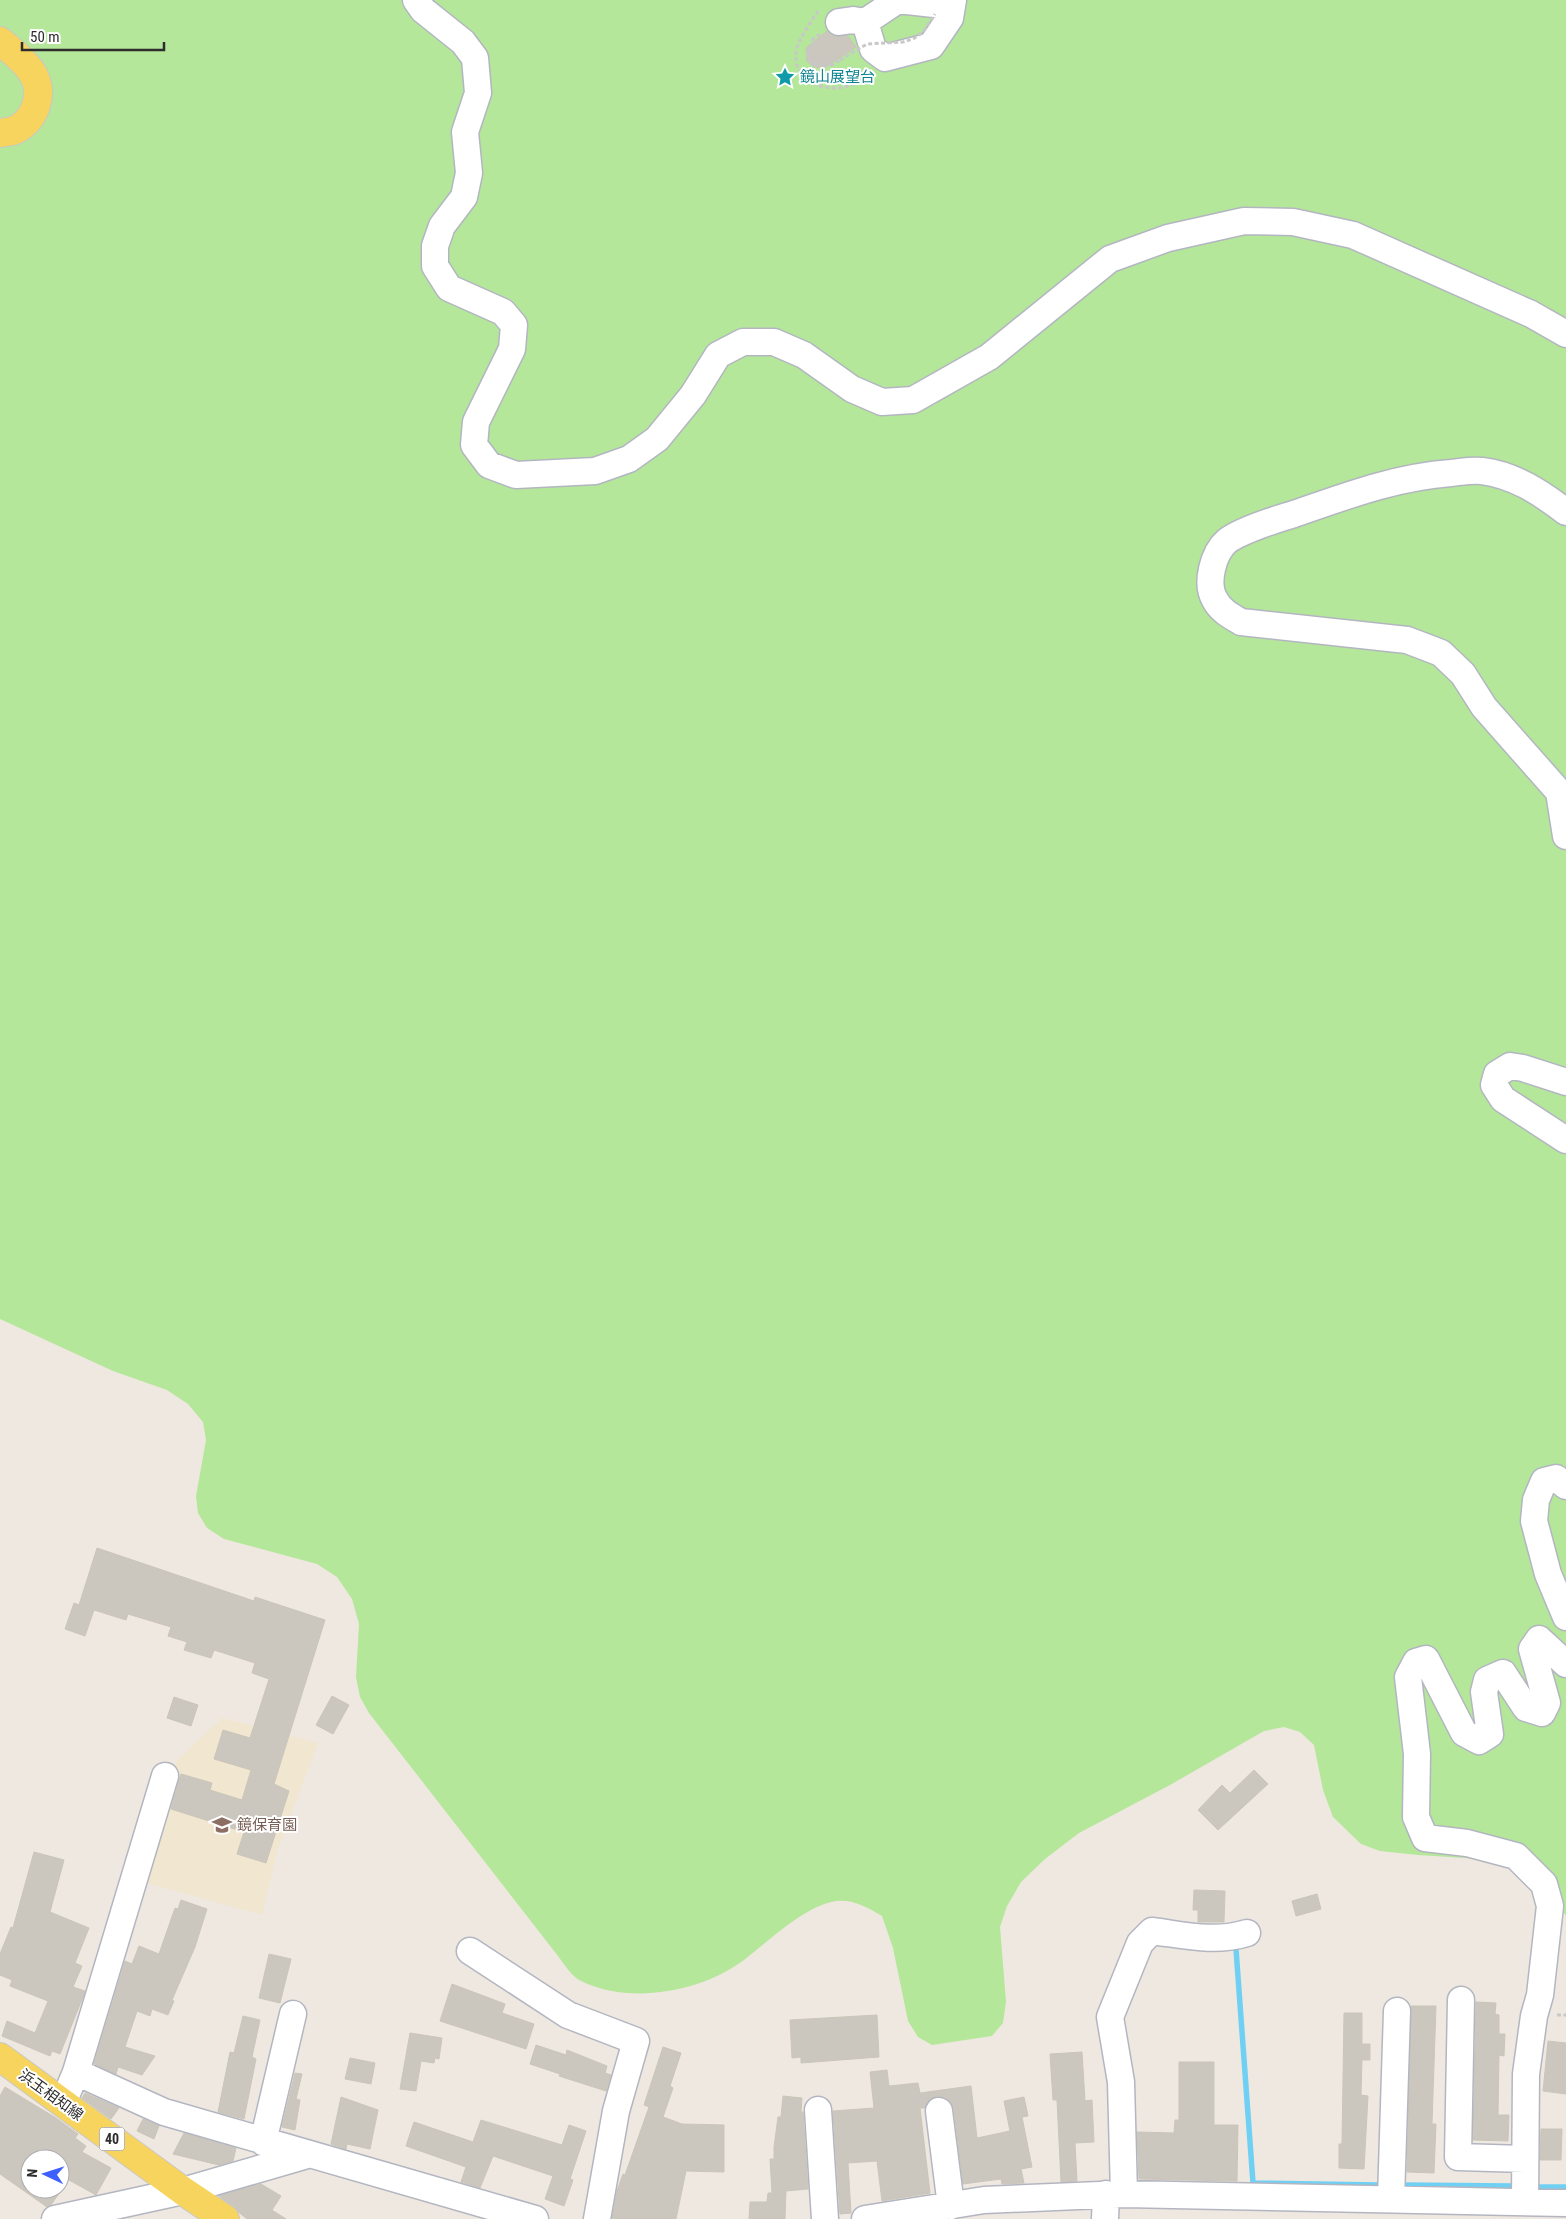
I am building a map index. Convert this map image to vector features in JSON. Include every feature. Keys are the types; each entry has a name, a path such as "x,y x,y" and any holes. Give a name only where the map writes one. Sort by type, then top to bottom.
{"main road":[{"path":"0,41 33,73 38,90 36,107 28,119 15,130 0,133"},
{"name":"浜玉相知線","path":"0,2057 182,2191 225,2219"}],"street":[{"path":"416,0 423,10 463,42 475,58 478,93 464,132 469,173 464,197 442,226 435,246 436,266 449,288 503,312 514,325 512,349 476,422 474,445 489,464 516,475 595,471 629,459 657,439 693,395 718,355 743,342 774,342 804,356 852,389 882,402 913,400 989,357 1110,259 1168,238 1244,221 1293,222 1353,235 1531,314 1566,334"},
{"path":"827,21 853,20 865,22 898,0 947,7 950,18 930,46 885,58 873,49 865,22"},
{"path":"1566,512 1540,492 1504,475 1479,471 1424,475 1381,484 1272,521 1228,540 1216,553 1211,574 1214,599 1224,612 1241,622 1407,640 1441,653 1462,674 1484,707 1559,792 1566,836"},
{"path":"1566,1082 1523,1068 1510,1066 1497,1074 1494,1085 1503,1099 1566,1140"},
{"path":"1566,1486 1556,1478 1544,1482 1536,1500 1534,1521 1548,1574 1566,1617"},
{"path":"1525,2202 1526,2074 1534,2016 1540,1995 1550,1906 1544,1884 1516,1856 1467,1844 1425,1838 1416,1817 1417,1754 1408,1677 1416,1662 1426,1659 1464,1733 1479,1740 1490,1734 1484,1692 1487,1680 1503,1673 1526,1708 1542,1713 1547,1703 1532,1649 1539,1639 1566,1664"},
{"path":"63,2103 76,2072 165,1776"},
{"path":"1112,2202 1121,2082 1110,2017 1140,1943 1152,1931 1214,1939 1231,1938 1247,1933"},
{"path":"470,1950 568,2015 636,2041 616,2111 597,2219"},
{"path":"1461,2000 1458,2157 1525,2159"},
{"path":"1378,2206 1397,2011"},
{"path":"263,2142 293,2014"},
{"path":"76,2072 164,2112 307,2155 385,2174 534,2219"},
{"path":"818,2110 824,2219"},
{"path":"939,2111 951,2206"},
{"path":"55,2219 182,2191 307,2155"},
{"path":"865,2219 984,2200 1378,2206 1525,2202 1566,2203"}],"path":[{"path":"827,21 812,40 814,43 807,52 809,60 815,65 827,64 829,66 867,44 903,42 913,39 923,32 947,7"},
{"path":"827,21 797,46 797,67 805,80 823,88 843,88 874,75"}],"shaded area":[{"name":"鏡保育園","path":"222,1718 318,1743 277,1852 262,1915 139,1881 177,1760"}],"green space":[{"path":"0,0 1566,0 1566,1916 1558,1905 1540,1863 1380,1851 1361,1844 1333,1817 1323,1790 1314,1745 1300,1732 1284,1727 1264,1731 1170,1785 1079,1833 1045,1859 1021,1882 1007,1906 1000,1927 1006,2002 1003,2023 992,2036 932,2045 918,2037 908,2021 893,1948 882,1916 849,1901 836,1901 812,1910 787,1925 744,1960 727,1971 686,1987 643,1993 621,1992 600,1988 581,1981 568,1970 369,1713 360,1697 356,1677 359,1624 352,1599 337,1577 317,1564 224,1539 207,1528 198,1513 196,1496 206,1440 203,1422 188,1404 167,1390 113,1371 0,1319"}],"building":[{"path":"827,31 834,36 848,36 856,47 824,68 814,67 807,61 806,48"},
{"path":"97,1548 254,1601 255,1597 325,1620 274,1784 289,1791 266,1863 237,1854 244,1832 171,1809 181,1774 212,1783 210,1790 242,1800 251,1770 214,1759 223,1730 250,1738 269,1679 252,1673 255,1663 214,1650 211,1658 184,1650 187,1642 168,1636 171,1627 128,1614 126,1620 94,1610 85,1636 65,1629 74,1603 79,1605"},
{"path":"332,1696 349,1705 333,1734 316,1725"},
{"path":"174,1697 198,1705 191,1726 167,1718"},
{"path":"1254,1770 1268,1784 1218,1830 1198,1810 1222,1785 1230,1793"},
{"path":"34,1852 64,1860 50,1912 89,1928 75,1963 82,1966 73,1987 85,1991 60,2054 52,2051 50,2056 2,2036 7,2021 35,2033 48,2001 10,1986 12,1980 0,1975 0,1954 11,1927 13,1928"},
{"path":"1194,1890 1225,1891 1224,1922 1198,1922 1198,1910 1193,1910"},
{"path":"1317,1894 1321,1909 1296,1916 1292,1901"},
{"path":"181,1900 207,1909 195,1947 172,2000 174,2001 168,2015 152,2009 150,2016 137,2011 125,2047 155,2056 142,2075 118,2067 116,2074 94,2064 125,1961 132,1964 139,1946 159,1954 175,1908 178,1909"},
{"path":"269,1954 291,1959 280,2003 259,1998"},
{"path":"452,1984 505,2004 502,2013 534,2024 526,2049 440,2021"},
{"path":"1476,2002 1496,2003 1495,2014 1499,2015 1499,2034 1505,2034 1504,2056 1499,2055 1498,2115 1509,2115 1508,2141 1473,2140"},
{"path":"1411,2006 1436,2006 1432,2124 1436,2124 1434,2173 1407,2172"},
{"path":"1344,2013 1362,2013 1362,2044 1370,2044 1370,2060 1362,2060 1361,2095 1368,2096 1364,2169 1339,2168 1339,2144 1342,2144"},
{"path":"877,2015 879,2057 801,2063 801,2057 792,2058 790,2020"},
{"path":"243,2016 260,2020 252,2057 256,2059 244,2119 218,2112 230,2052 234,2053"},
{"path":"410,2033 442,2038 439,2059 435,2058 434,2063 421,2061 416,2091 400,2089"},
{"path":"1548,2041 1566,2043 1566,2094 1543,2091"},
{"path":"536,2045 566,2055 567,2050 607,2066 605,2073 611,2075 606,2091 559,2076 560,2074 530,2064"},
{"path":"663,2047 681,2053 670,2086 673,2088 663,2117 682,2124 724,2125 724,2172 686,2171 676,2219 612,2219 617,2191 623,2174 625,2175 649,2107 644,2105"},
{"path":"1082,2052 1085,2101 1092,2100 1094,2142 1075,2143 1077,2181 1061,2182 1057,2100 1053,2100 1050,2054"},
{"path":"350,2058 375,2063 371,2084 345,2079"},
{"path":"1179,2062 1214,2062 1214,2125 1238,2125 1237,2181 1139,2179 1137,2132 1174,2133 1175,2120 1179,2120"},
{"path":"887,2070 889,2086 918,2083 920,2093 971,2086 977,2138 1010,2131 1004,2101 1024,2097 1028,2116 1022,2117 1032,2167 1021,2169 1024,2183 1002,2184 1001,2179 963,2184 954,2109 951,2102 945,2097 937,2096 930,2099 925,2108 920,2108 930,2193 882,2201 877,2161 848,2163 851,2213 840,2214 833,2111 874,2108 870,2072"},
{"path":"295,2073 302,2074 296,2099 300,2100 295,2130 282,2127"},
{"path":"5,2087 56,2118 78,2134 75,2138 86,2146 82,2152 111,2168 96,2195 70,2181 70,2149 20,2149 20,2188 0,2174 0,2096"},
{"path":"85,2093 119,2108 111,2119 82,2098"},
{"path":"783,2096 802,2098 801,2112 803,2112 808,2189 786,2191 785,2219 749,2219 750,2202 767,2202 768,2193 772,2193 770,2159 774,2159 778,2117 781,2117"},
{"path":"341,2097 378,2110 370,2149 347,2144 346,2149 331,2144"},
{"path":"143,2119 159,2126 154,2139 137,2131"},
{"path":"481,2120 562,2145 569,2125 586,2131 570,2179 573,2180 564,2206 545,2199 553,2176 493,2156 480,2188 461,2182 466,2167 406,2146 414,2122 473,2142"},
{"path":"1541,2129 1562,2129 1561,2160 1540,2160"},
{"path":"184,2133 236,2148 233,2161 219,2165 173,2154"},
{"path":"261,2184 281,2196 272,2210 286,2219 247,2219 219,2196"},
{"path":"36,2199 55,2199 47,2207"}],"waterway":[{"path":"1236,1949 1253,2183 1378,2185"},
{"path":"1404,2185 1511,2186"},
{"path":"1538,2187 1566,2187"}],"place":[{"name":"鏡山展望台","path":"785,77"},
{"name":"鏡保育園","path":"222,1825"}]}
